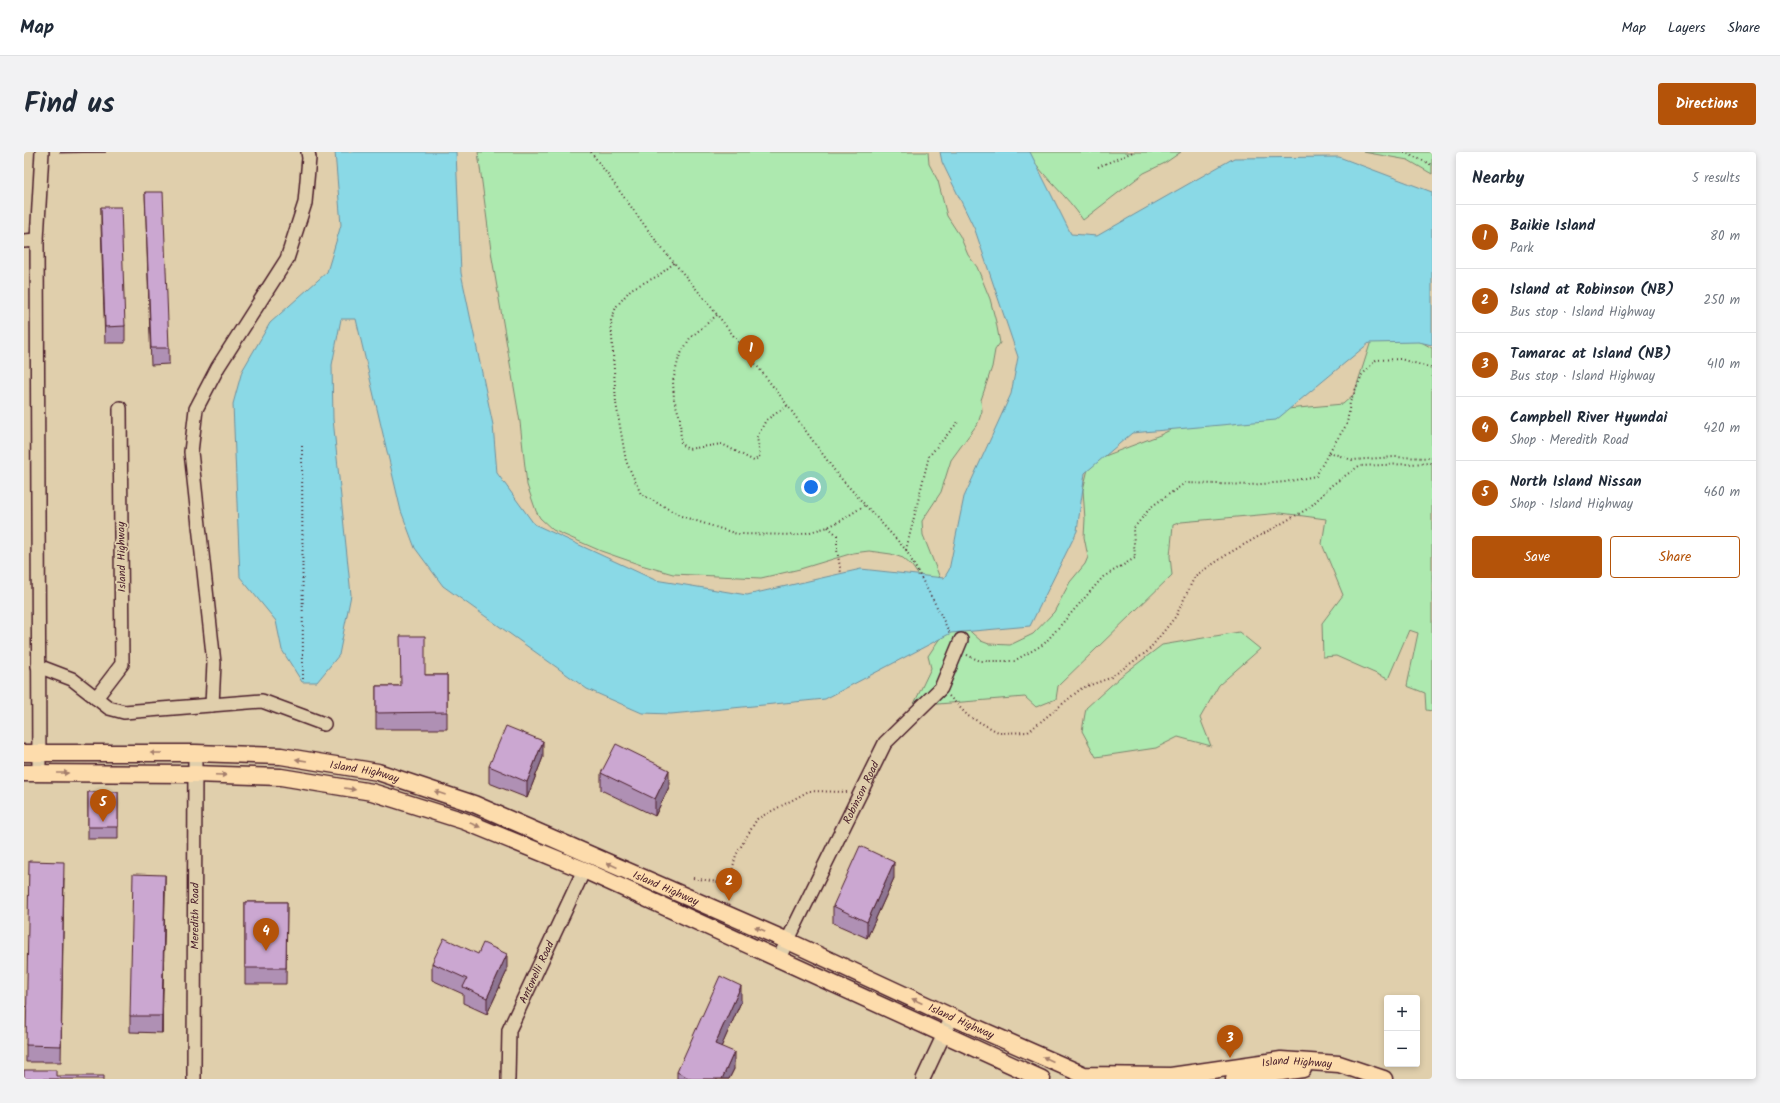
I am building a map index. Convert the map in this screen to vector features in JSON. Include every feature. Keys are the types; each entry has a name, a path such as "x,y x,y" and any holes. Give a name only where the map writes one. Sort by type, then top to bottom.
{"main road":[{"name":"Island Highway","path":"32,753 195,753 281,756 378,772 474,804 788,941 952,1017 1084,1075 1171,1076 1281,1060 1338,1064"},
{"name":"Island Highway","path":"31,773 194,774 281,777 372,792 464,821 584,870 778,960 1042,1079"},
{"path":"1234,1079 1338,1064 1384,1079"}],"street":[{"path":"31,773 38,666 37,240 42,152"},
{"path":"212,705 214,663 191,452 196,409 218,366 287,259 305,202 309,158 308,152"},
{"path":"24,241 37,240"},
{"name":"Island Highway","path":"96,698 122,664 120,408"},
{"name":"Robinson Road","path":"778,960 885,743 941,688 959,645"},
{"path":"38,666 72,678 109,708 124,712 262,701 324,724"},
{"name":"Meredith Road","path":"194,1079 195,753"},
{"name":"Antonelli Road","path":"508,1079 509,1030 584,870"},
{"path":"923,1079 952,1017"}],"path":[{"path":"591,152 674,263 717,315 787,406 837,474 906,550 959,645 980,661 1014,661 1044,644 1103,578 1135,558 1133,529 1151,507 1185,483 1250,485 1285,482 1316,476 1347,424 1350,402 1362,375 1376,360 1400,358 1432,368"},
{"path":"1098,167 1133,152"},
{"path":"1404,152 1432,165"},
{"path":"674,263 658,276 631,289 616,307 611,321 616,404 626,460 641,494 680,516 737,534 799,535 828,527 865,505"},
{"path":"717,315 690,338 679,357 674,381 674,399 680,418 680,444 688,449 722,444 754,461 760,456 756,437 766,420 787,406"},
{"path":"906,550 929,456 958,422"},
{"path":"302,446 303,682"},
{"path":"1329,452 1352,460 1394,457 1432,458"},
{"path":"941,688 968,716 1000,733 1028,732 1082,688 1110,678 1148,651 1176,616 1195,576 1231,552 1308,508 1332,485 1359,466 1432,463"},
{"path":"828,527 837,536 837,550 841,573"},
{"path":"693,878 723,883 731,875 736,855 757,819 809,791 861,792"}],"green space":[{"path":"478,152 928,152 929,164 938,181 947,216 960,236 968,255 977,267 990,299 1000,343 995,350 992,367 981,400 982,411 978,423 951,460 941,492 922,521 923,535 940,578 924,583 912,566 903,558 891,554 869,551 853,553 800,569 761,578 673,574 601,551 553,530 540,518 527,485 520,422 492,258"},
{"path":"1028,152 1181,152 1165,163 1144,173 1083,220 1070,202 1041,170"},
{"path":"1363,152 1432,152 1432,174 1408,160"},
{"path":"1416,339 1432,348 1432,711 1426,710 1425,693 1407,686 1418,633 1409,630 1388,679 1336,656 1323,657 1322,623 1343,595 1322,544 1326,519 1281,513 1181,522 1173,525 1170,556 1172,575 1058,686 1056,699 1036,707 1025,697 913,706 931,668 928,656 942,635 963,625 981,641 989,644 1010,645 1033,634 1054,612 1070,582 1085,564 1088,557 1084,537 1085,519 1083,490 1088,469 1097,459 1160,435 1197,417 1343,404 1354,394 1371,341"},
{"path":"1239,632 1260,649 1219,685 1200,718 1211,746 1178,737 1156,748 1096,757 1082,731 1086,708 1120,677 1162,645"}],"water":[{"path":"335,152 456,152 461,273 493,425 497,473 534,524 655,580 747,595 861,569 944,578 949,570 964,497 1011,394 1018,357 975,230 942,162 940,152 1030,152 1071,234 1097,236 1234,158 1339,157 1432,192 1432,345 1419,342 1369,343 1276,420 1132,433 1085,473 1077,531 1030,626 951,633 825,699 671,714 642,713 587,689 443,586 415,548 401,511 356,319 341,319 332,365 333,419 351,595 339,655 317,682 302,682 282,650 276,621 240,577 233,404 242,371 270,323 327,272 341,225"}],"building":[{"path":"145,192 163,192 169,348 151,348"},
{"path":"101,207 121,207 125,326 105,327"},
{"path":"400,636 425,636 425,675 447,675 447,712 376,713 376,686 401,686"},
{"path":"506,726 543,741 527,782 489,766"},
{"path":"616,744 669,770 655,799 601,773"},
{"path":"88,792 118,792 118,827 88,827"},
{"path":"860,846 894,862 867,922 833,906"},
{"path":"29,861 64,862 61,1046 26,1045"},
{"path":"133,874 165,875 162,1016 130,1016"},
{"path":"245,902 287,902 286,968 245,968"},
{"path":"444,938 478,954 483,943 507,954 487,998 463,987 467,979 432,963"},
{"path":"720,976 741,986 715,1044 734,1052 722,1079 691,1079 677,1072"},
{"path":"24,1070 56,1070 56,1076 104,1076 104,1079 24,1079"}],"place":[{"name":"Baikie Island","path":"751,368"},
{"name":"North Island Nissan","path":"103,822"},
{"name":"Island at Robinson (NB)","path":"729,901"},
{"name":"Campbell River Hyundai","path":"266,951"},
{"name":"Tamarac at Island (NB)","path":"1230,1058"}]}
